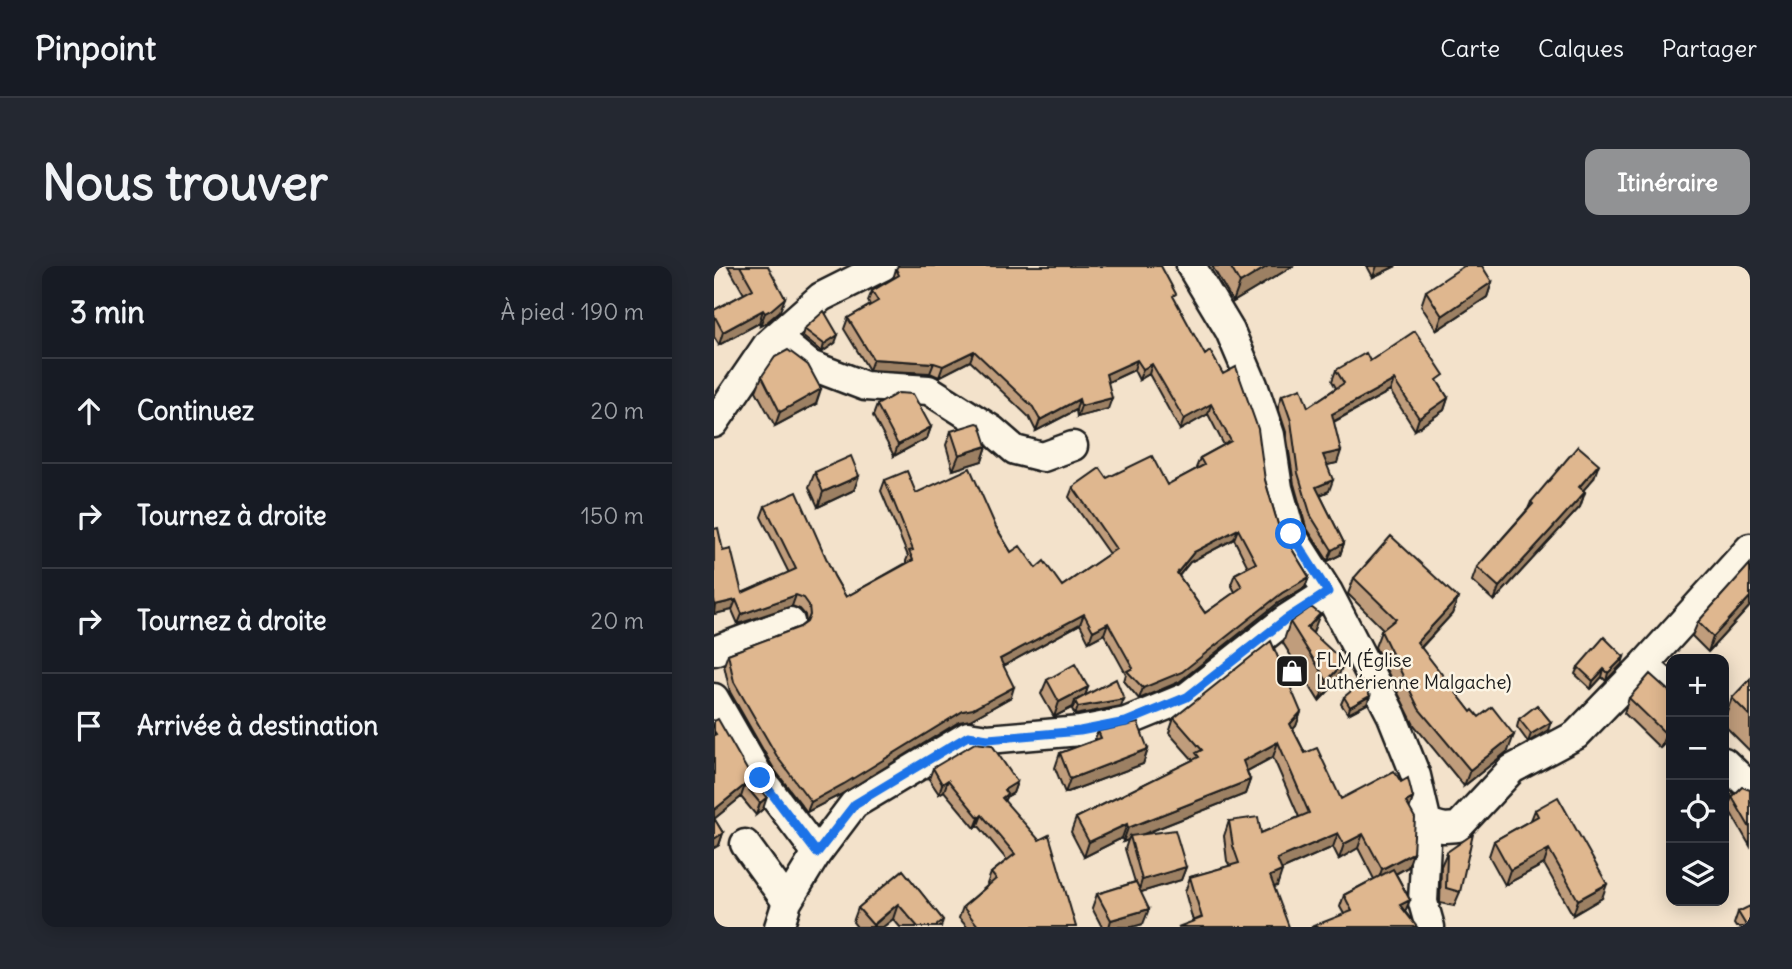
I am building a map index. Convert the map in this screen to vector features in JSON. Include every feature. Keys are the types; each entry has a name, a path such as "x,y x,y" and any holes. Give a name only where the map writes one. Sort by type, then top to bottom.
{"street":[{"path":"714,423 768,344 821,297 883,266"},
{"path":"1191,266 1230,331 1253,385 1270,435 1278,488 1291,534 1328,592 1392,716 1416,776 1427,823 1423,902 1430,927"},
{"path":"776,337 810,365 865,386 929,390 992,430 1015,450 1043,457 1073,446"},
{"path":"1427,823 1444,828 1458,827 1512,769 1576,735 1644,666 1750,548"},
{"path":"783,915 817,853 855,804 968,736 988,739 1067,733 1126,722 1187,697 1286,619 1328,592"},
{"path":"714,651 790,622"},
{"path":"1644,666 1666,685"},
{"path":"714,698 760,778 817,853"},
{"path":"1729,766 1750,787"},
{"path":"745,844 783,915"}],"building":[{"path":"740,266 768,266 785,298 771,310 765,313 763,310 723,332 714,310 753,289"},
{"path":"898,266 1161,266 1176,294 1173,296 1205,355 1210,351 1223,374 1236,367 1258,429 1265,480 1279,528 1309,577 1282,593 1182,672 1143,688 1127,671 1133,668 1108,623 1093,631 1084,614 1000,659 1014,687 973,709 963,711 811,802 778,758 734,682 728,654 800,627 807,622 810,615 809,605 804,598 796,595 742,614 736,600 715,605 714,529 718,528 723,551 731,549 742,593 796,569 765,506 797,492 846,597 913,560 909,551 913,550 885,480 907,471 916,493 970,468 996,527 1011,552 1020,546 1036,568 1044,561 1062,586 1116,549 1073,487 1100,468 1107,478 1152,456 1167,485 1204,465 1200,458 1231,441 1211,404 1184,419 1152,364 1143,369 1137,360 1106,374 1112,398 1081,406 1079,399 1040,420 1033,407 974,351 943,366 873,359 848,318 878,301 872,291 899,275 896,269","holes":["1238,529 1256,563 1235,574 1242,587 1205,613 1177,573 1194,552"]},
{"path":"1230,266 1268,266 1240,283"},
{"path":"1464,266 1482,266 1492,282 1442,316 1426,291"},
{"path":"824,311 838,335 824,344 804,329"},
{"path":"1415,331 1444,375 1437,380 1448,398 1419,418 1394,380 1332,414 1341,451 1323,455 1333,480 1316,487 1344,543 1332,550 1311,516 1298,473 1291,421 1282,395 1301,388 1308,407 1344,383 1336,370 1366,353 1370,361"},
{"path":"788,350 808,365 821,389 780,412 762,376 775,357"},
{"path":"898,393 913,394 931,427 898,445 877,405"},
{"path":"980,424 987,446 959,455 951,431"},
{"path":"1578,446 1599,464 1579,487 1585,492 1499,587 1477,567 1533,504 1531,502"},
{"path":"851,456 859,476 823,492 815,472"},
{"path":"1391,536 1458,598 1417,642 1471,712 1473,710 1479,717 1492,707 1514,735 1470,770 1419,709 1381,631 1396,619 1354,578"},
{"path":"1750,564 1750,597 1713,637 1698,622"},
{"path":"1311,607 1320,614 1307,628 1344,662 1327,681 1290,622"},
{"path":"1604,637 1624,657 1608,673 1604,669 1593,681 1578,667"},
{"path":"1271,641 1301,712 1290,724 1305,753 1317,748 1341,799 1394,771 1401,782 1408,778 1413,798 1406,802 1415,818 1413,853 1382,869 1363,834 1344,844 1338,833 1277,859 1282,871 1270,876 1289,927 1178,927 1202,918 1190,877 1239,863 1229,821 1258,817 1261,833 1309,813 1278,742 1243,761 1250,780 1128,828 1127,824 1089,842 1076,818 1199,757 1196,753 1202,750 1174,718"},
{"path":"1075,664 1088,687 1059,702 1047,680"},
{"path":"1650,674 1666,688 1666,734 1629,698"},
{"path":"1116,679 1124,699 1078,707 1075,701"},
{"path":"1750,679 1750,716 1732,698"},
{"path":"1362,682 1370,696 1350,707 1344,697"},
{"path":"1537,705 1551,722 1531,734 1519,719"},
{"path":"718,719 750,775 767,797 760,803 745,785 714,810 714,721"},
{"path":"1138,723 1148,749 1070,779 1060,753 1101,738 1098,731"},
{"path":"975,743 992,745 1017,782 1004,790 1007,794 1002,798 1039,840 1049,835 1076,927 979,927 963,907 996,879 991,873 1015,854 982,815 979,818 948,780 942,784 933,768"},
{"path":"1742,787 1750,790 1750,828 1732,797"},
{"path":"1558,797 1607,884 1578,900 1549,849 1510,870 1494,841 1538,816 1535,810"},
{"path":"714,818 723,833 714,839"},
{"path":"1175,830 1186,867 1142,880 1130,836"},
{"path":"1473,834 1460,892 1446,888 1447,852"},
{"path":"1393,869 1410,900 1400,905 1417,927 1311,927 1352,911 1344,895"},
{"path":"903,870 943,920 935,927 918,927 898,904 873,925 858,908"},
{"path":"1136,882 1149,909 1111,920 1097,894"},
{"path":"1750,906 1750,927 1747,927 1738,912"}],"place":[{"name":"FLM (Église Luthérienne Malgache)","path":"1292,671"}],"route":[{"path":"760,778 817,853 855,804 968,736 988,739 1080,731 1126,722 1187,697 1286,619 1328,592 1291,534"}]}
